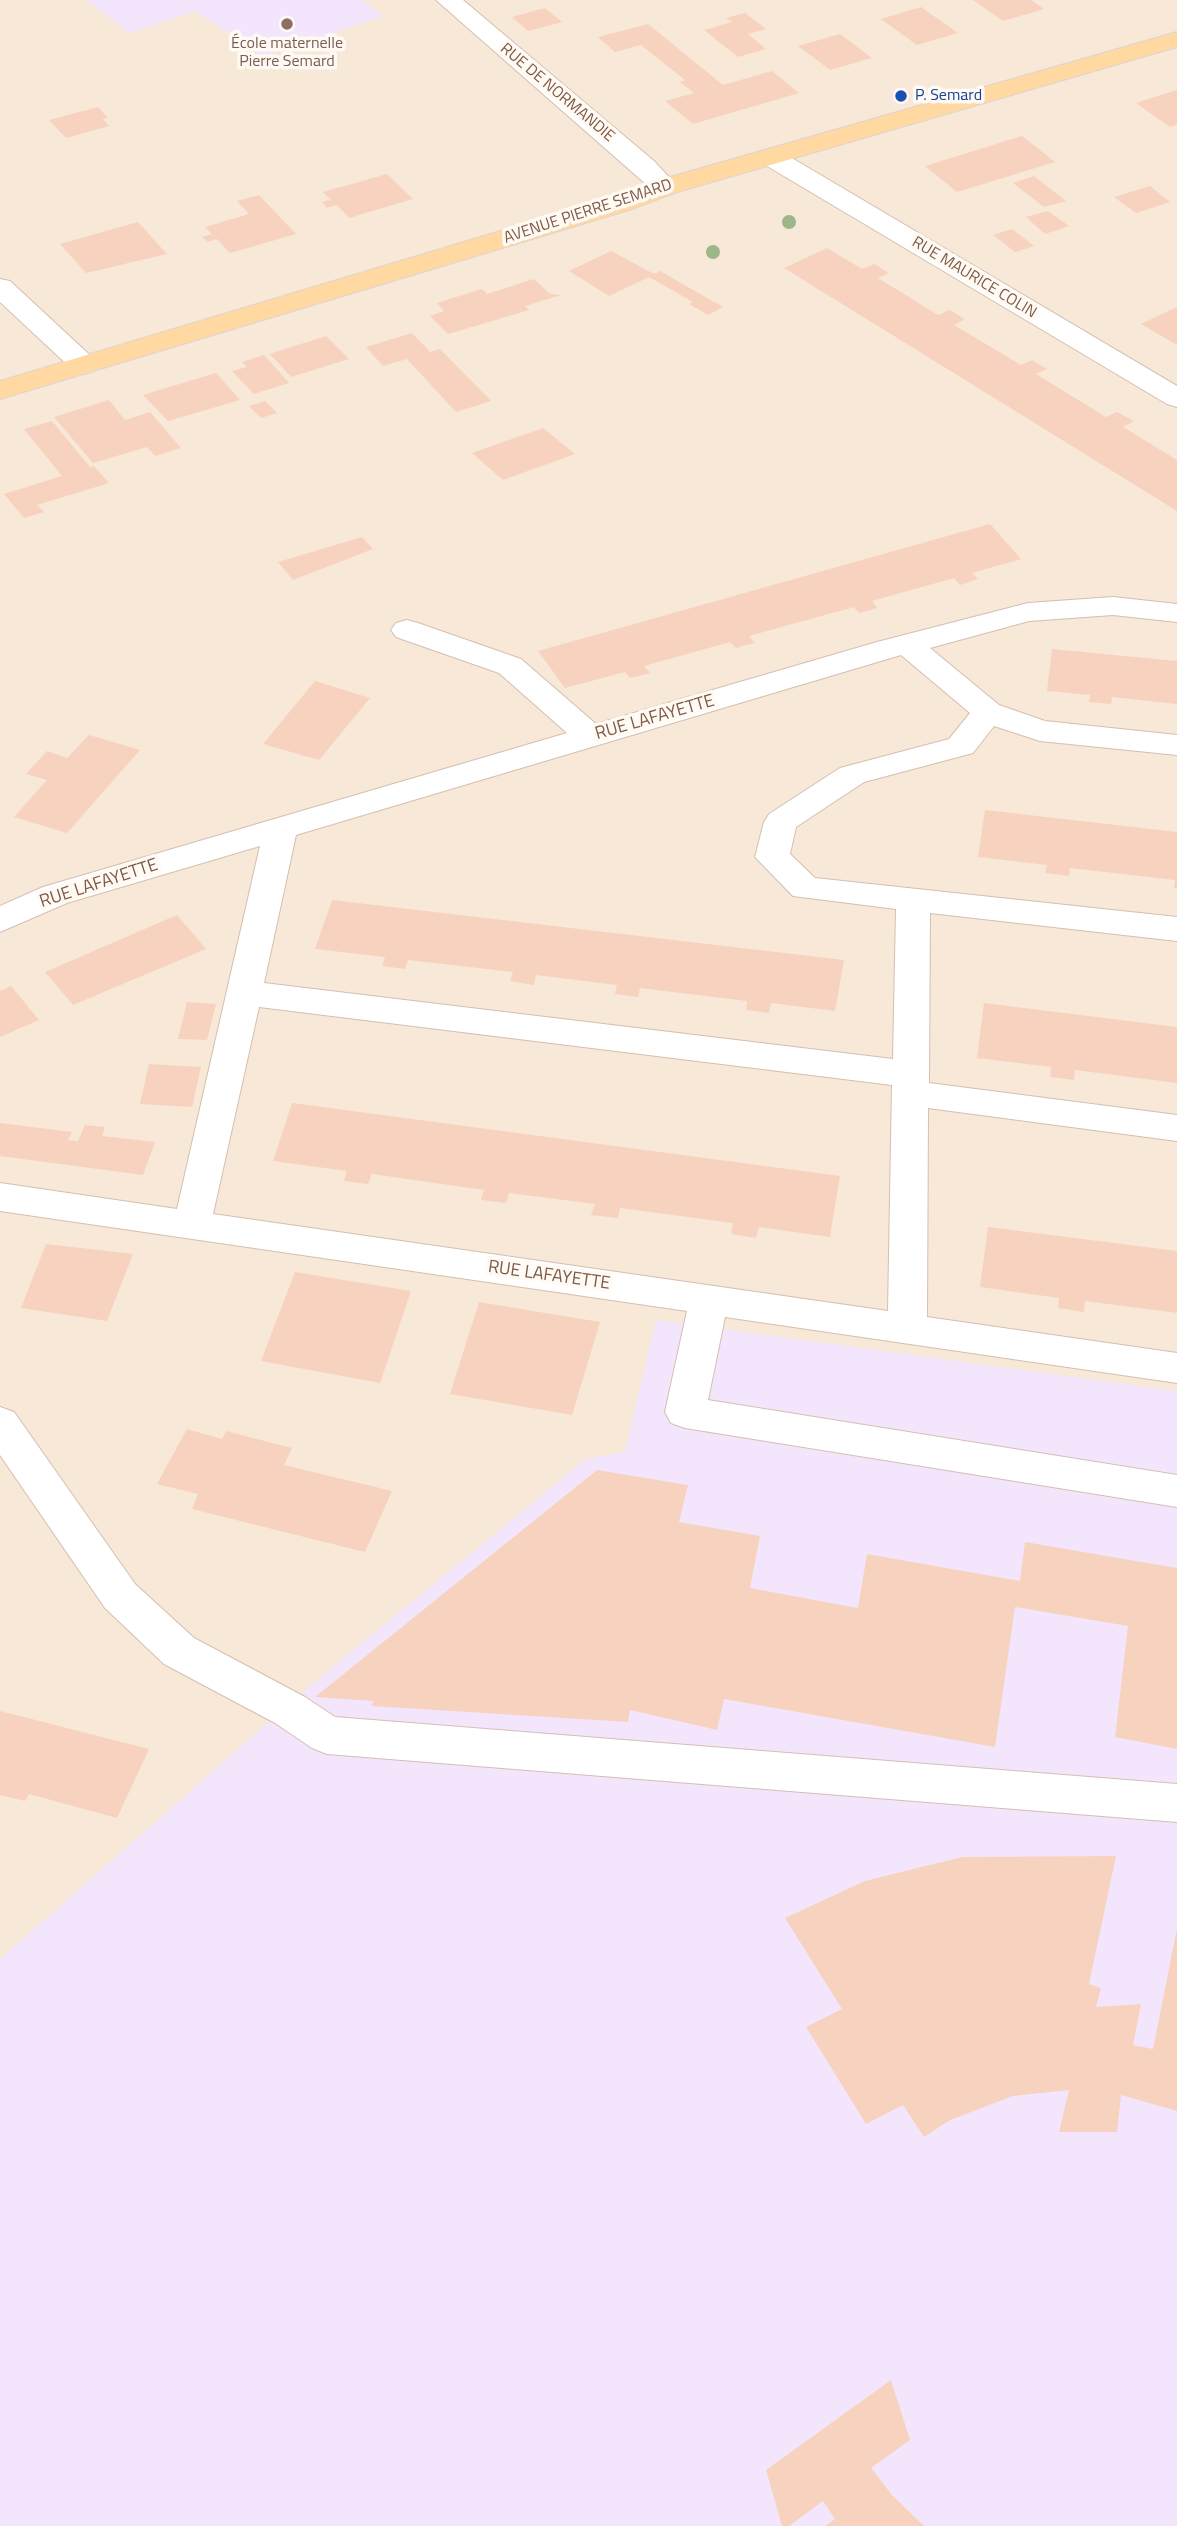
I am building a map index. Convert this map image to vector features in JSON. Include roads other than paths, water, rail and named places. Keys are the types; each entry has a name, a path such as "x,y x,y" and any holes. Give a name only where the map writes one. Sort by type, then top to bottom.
{"main road":[{"name":"AVENUE PIERRE SEMARD","path":"0,390 623,203 665,187 1177,39"}],"street":[{"name":"RUE DE NORMANDIE","path":"448,0 665,187"},
{"name":"RUE MAURICE COLIN","path":"771,157 1177,398"},
{"path":"0,287 84,365"},
{"name":"RUE LAFAYETTE","path":"0,920 55,895 1028,612 1113,606 1177,613"},
{"path":"407,630 510,666 591,737"},
{"path":"908,645 988,712 1040,731 1177,745"},
{"path":"988,712 961,746 852,775 781,822 772,857 804,888 1177,929"},
{"path":"192,1225 281,828"},
{"path":"907,1328 913,900"},
{"path":"244,993 910,1084 1177,1128"},
{"name":"RUE LAFAYETTE","path":"0,1197 1177,1368"},
{"path":"709,1299 685,1412 1177,1491"},
{"path":"0,1423 120,1596 178,1651 290,1710 327,1735 1177,1804"}],"place":[{"name":"École maternelle Pierre Semard","path":"287,24"},
{"name":"P. Semard","path":"901,96"}]}
